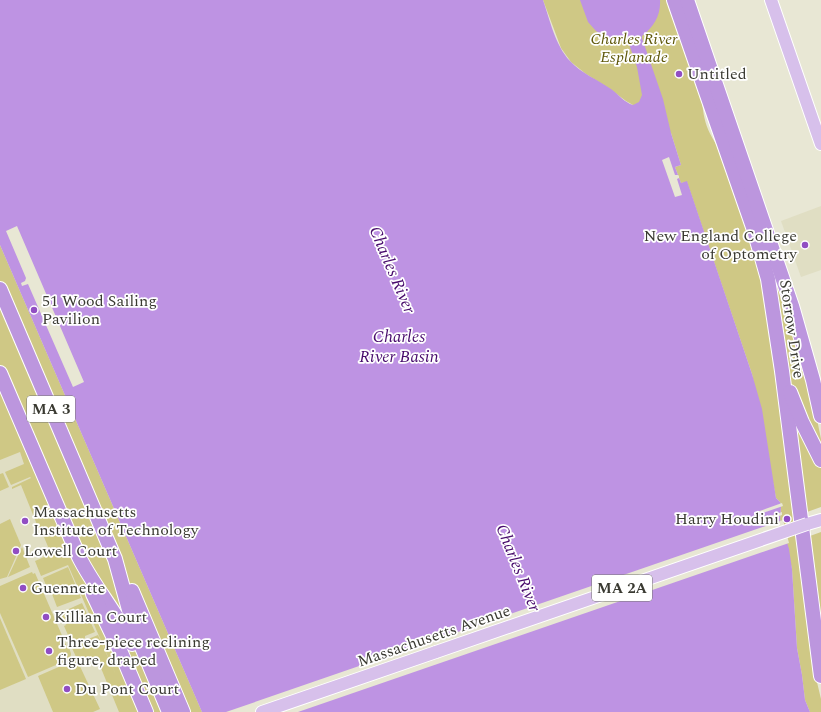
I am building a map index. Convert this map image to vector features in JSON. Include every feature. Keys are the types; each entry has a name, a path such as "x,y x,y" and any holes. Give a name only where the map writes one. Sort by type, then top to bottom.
{"highway":[{"name":"Storrow Drive","path":"674,0 754,230 770,292 782,371 821,676"},
{"name":"Storrow Drive","path":"687,0 789,295 813,380 821,416"},
{"name":"MA 3","path":"0,290 120,570 130,615 136,634 170,712"},
{"path":"789,295 804,327 821,377"},
{"path":"782,371 797,411 821,460"},
{"name":"MA 3","path":"0,373 79,557 125,630 161,712"},
{"path":"103,529 124,570 183,712"},
{"path":"79,557 94,596 122,655 146,712"},
{"path":"816,642 821,657"}],"main road":[{"path":"772,0 821,144"},
{"name":"Massachusetts Avenue","path":"262,712 821,520"}],"shaded area":[{"name":"New England College of Optometry","path":"821,206 821,270 801,277 781,221"},
{"name":"Massachusetts Institute of Technology","path":"0,407 25,463 132,712 0,712"}],"green space":[{"name":"Charles River Esplanade","path":"543,0 667,0 702,101 707,126 718,147 752,247 763,287 816,678 821,699 821,712 810,712 805,700 797,648 792,569 780,519 780,502 776,498 752,374 687,182 681,183 675,167 681,165 671,133 571,62 561,48"},
{"path":"0,245 202,712 119,712 96,656 79,663 77,660 100,709 93,712 53,712 38,676 77,659 71,646 98,635 116,675 68,565 41,576 35,561 51,554 44,537 42,537 21,485 12,489 12,487 31,478 30,477 11,485 5,472 24,464 20,452 0,460"},
{"path":"770,262 782,293 811,390 821,439 821,507 807,512 779,301"},
{"path":"3,473 9,487 0,491 0,474"},
{"path":"10,519 21,545 7,577 0,579 0,524"},
{"path":"821,532 821,623 810,536"},
{"path":"22,547 30,567 8,577"},
{"path":"68,567 81,598 57,607 43,578"},
{"path":"32,572 33,574 35,573 71,654 70,659 28,677 0,613 0,586"},
{"path":"82,603 95,632 72,644 64,626 66,625 60,613"},
{"path":"0,618 26,679 0,690"}],"water":[{"name":"Charles River Basin","path":"0,0 543,0 560,48 570,61 579,69 633,105 639,102 642,95 637,67 629,44 626,41 611,41 596,31 588,22 580,0 660,0 658,16 653,25 642,36 642,38 663,99 671,133 681,165 675,167 681,183 687,181 752,374 762,409 776,498 780,502 781,507 780,519 789,549 792,569 797,648 805,700 810,712 202,712 0,245"}],"pier":[{"path":"669,157 675,175 679,176 677,179 682,195 675,197 662,160"},
{"path":"17,226 84,382 73,387 28,284 22,286 21,283 25,281 26,278 6,231"},
{"path":"782,503 783,506 757,515 759,520 782,512 782,515 757,524 754,513"},
{"path":"783,520 789,543 298,712 226,712"}],"place":[{"name":"Untitled","path":"679,74"},
{"name":"New England College of Optometry","path":"805,245"},
{"name":"51 Wood Sailing Pavilion","path":"34,310"},
{"name":"Harry Houdini","path":"787,519"},
{"name":"Massachusetts Institute of Technology","path":"25,521"},
{"name":"Lowell Court","path":"16,551"},
{"name":"Guennette","path":"23,588"},
{"name":"Killian Court","path":"46,617"},
{"name":"Three-piece reclining figure, draped","path":"49,651"},
{"name":"Du Pont Court","path":"67,689"}],"water label":[{"name":"Charles River","path":"392,270"},
{"name":"Charles River","path":"518,568"}]}
